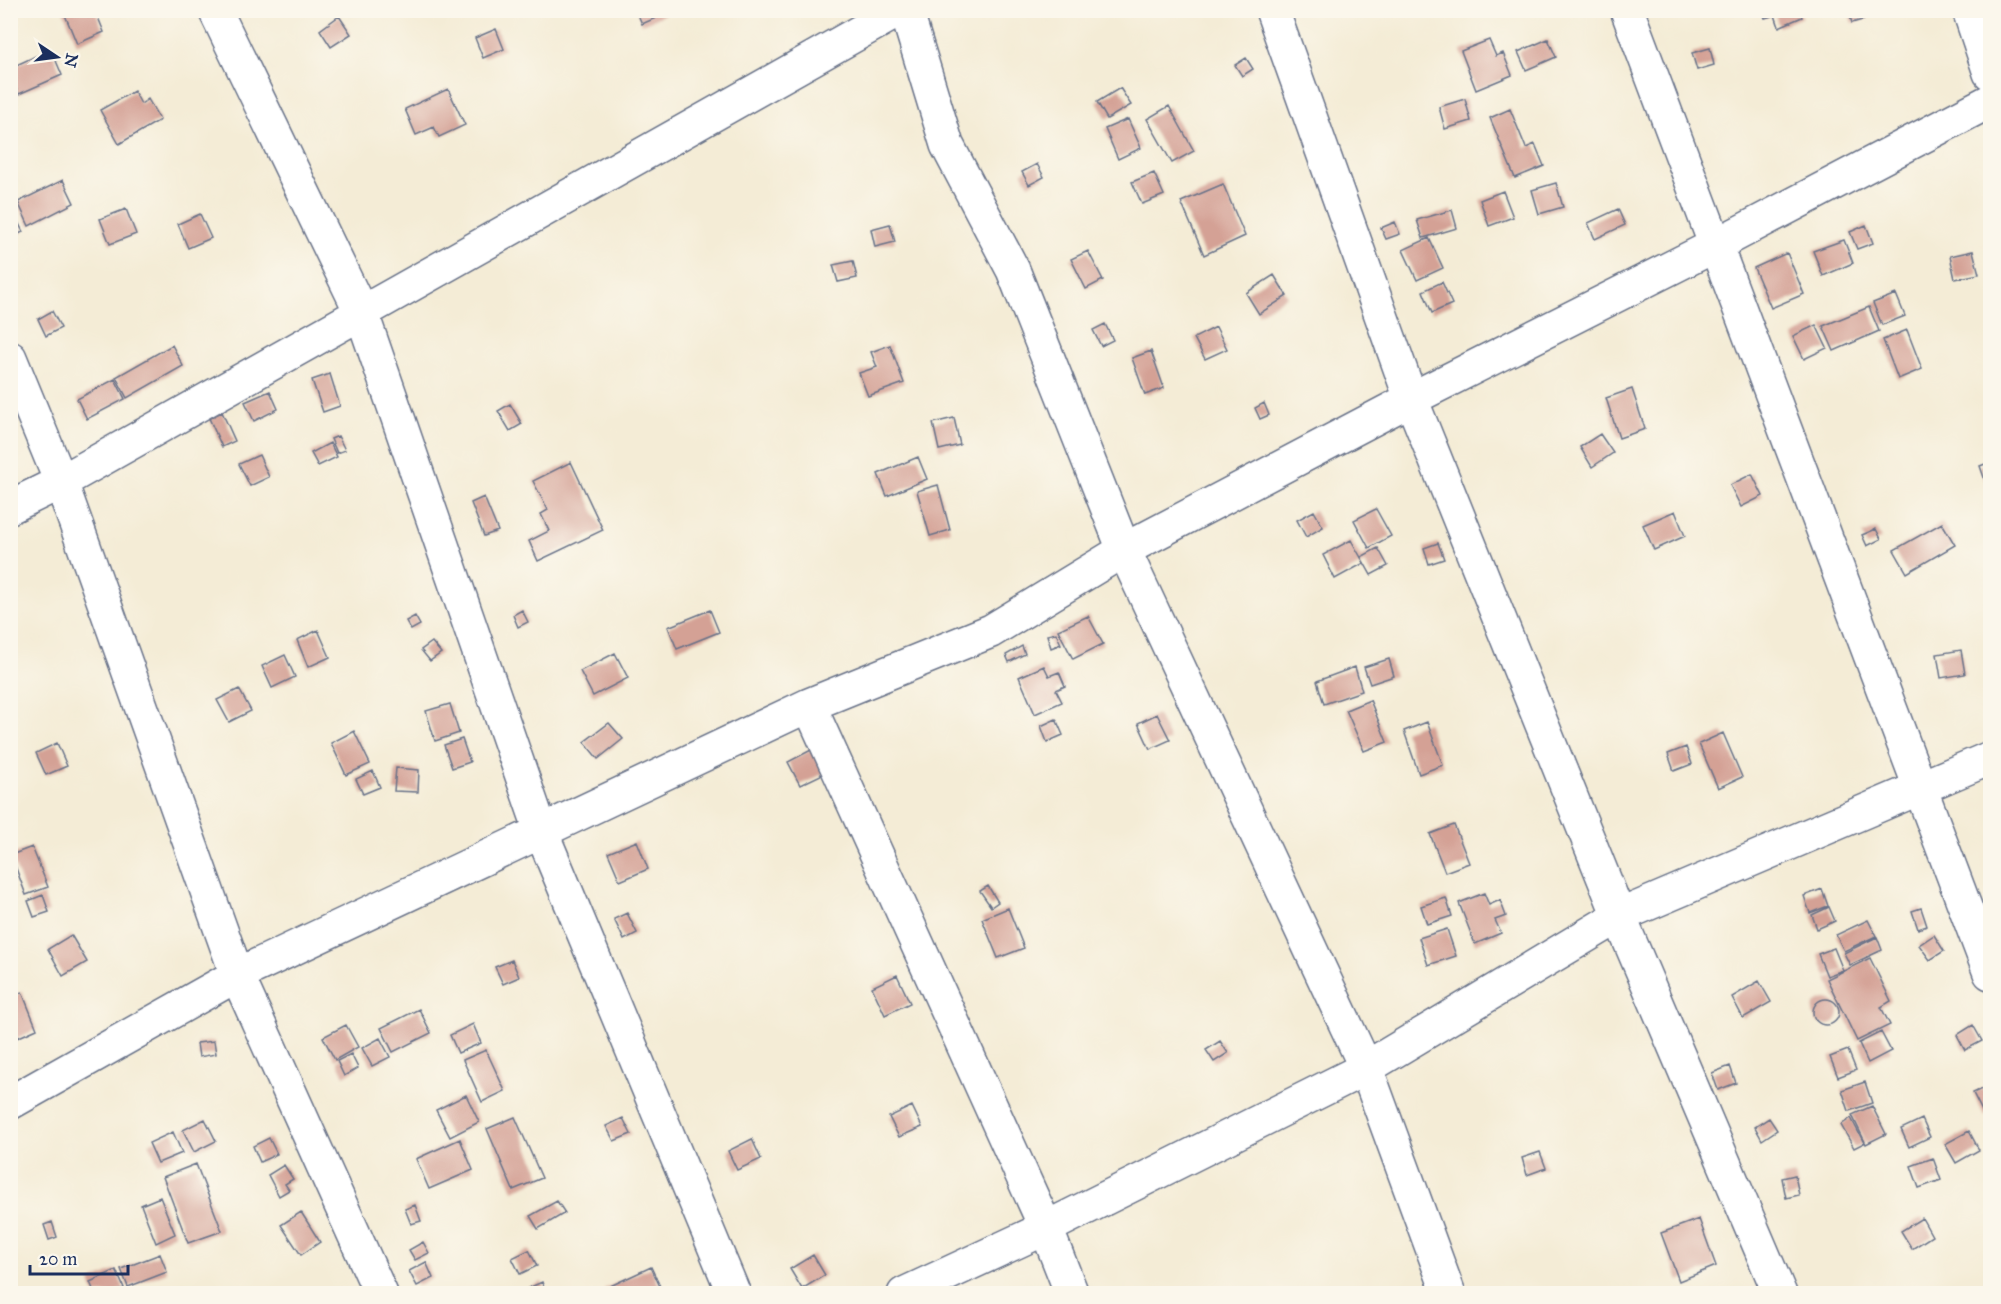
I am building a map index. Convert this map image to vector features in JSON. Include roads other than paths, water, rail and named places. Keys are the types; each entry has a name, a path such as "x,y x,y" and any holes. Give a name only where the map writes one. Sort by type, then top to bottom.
{"street":[{"path":"215,10 362,314 541,831 734,1293"},
{"path":"10,507 61,482 362,314 899,10"},
{"path":"906,10 947,145 1013,270 1124,550 1366,1068 1449,1293"},
{"path":"1272,10 1411,399 1619,916 1780,1293"},
{"path":"1627,10 1990,973"},
{"path":"1970,10 1990,73"},
{"path":"10,1103 237,975 809,705 991,632 1124,550 1411,399 1716,245 1990,101"},
{"path":"10,358 61,482 237,975 381,1293"},
{"path":"809,705 1046,1228 1072,1293"},
{"path":"904,1293 1046,1228 1366,1068 1619,916 1990,758"}]}
